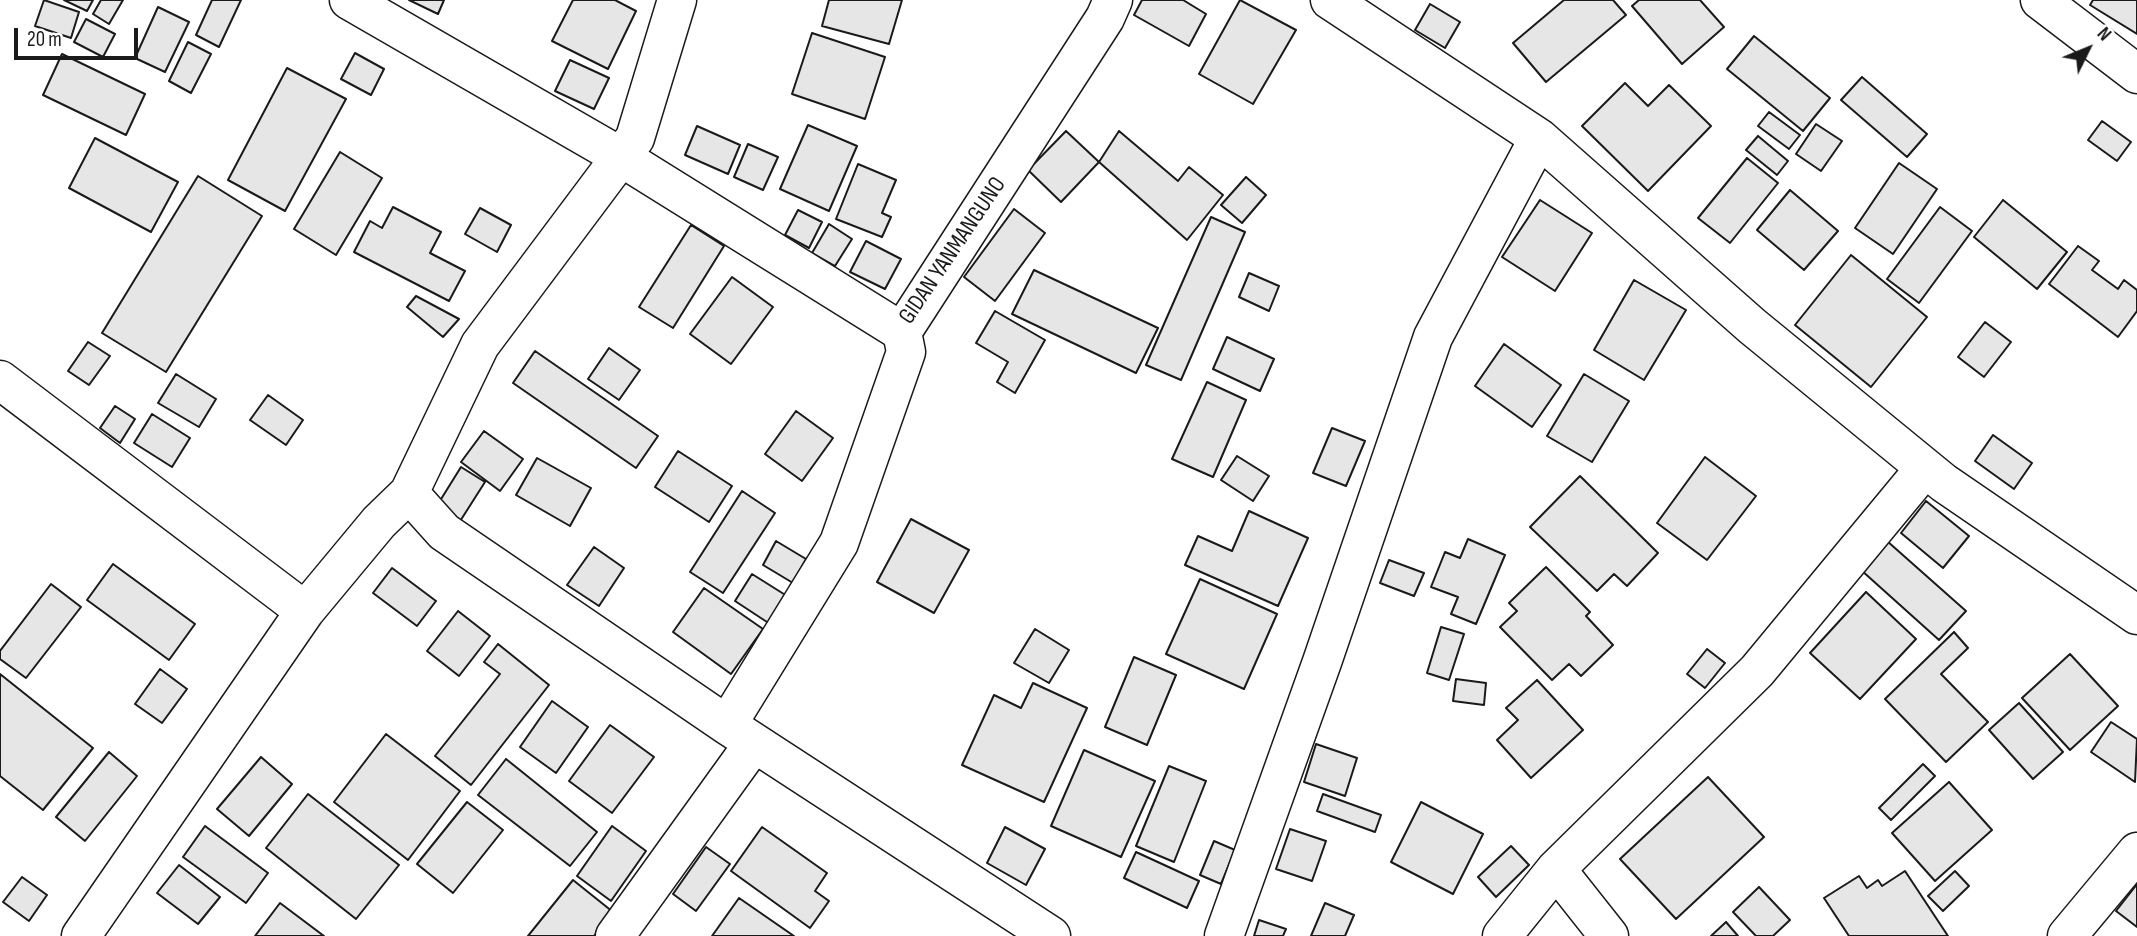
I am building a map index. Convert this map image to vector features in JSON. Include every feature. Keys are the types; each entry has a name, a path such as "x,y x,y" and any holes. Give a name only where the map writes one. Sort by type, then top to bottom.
{"street":[{"name":"GIDAN YANMANGUNO","path":"349,0 621,157 902,332 1105,18 1113,0"},
{"path":"81,936 304,611 379,522 409,493 480,345 635,138 677,0"},
{"path":"1330,0 1539,138 1752,326 1925,468 2137,615"},
{"path":"2040,0 2137,74"},
{"path":"1224,936 1318,675 1433,337 1539,138"},
{"path":"615,936 741,734 839,542 906,352 902,332"},
{"path":"0,380 304,611"},
{"path":"1502,936 1556,869 1757,671 1925,468"},
{"path":"409,493 444,532 741,734 1051,936"},
{"path":"2067,936 2137,852"},
{"path":"1556,869 1609,936"}],"building":[{"path":"44,0 79,12 71,38 35,26"},
{"path":"64,0 93,0 87,11"},
{"path":"101,0 123,0 109,24 93,14"},
{"path":"212,0 241,0 219,47 196,35"},
{"path":"409,0 444,0 438,14"},
{"path":"573,0 615,0 636,11 608,69 552,41"},
{"path":"829,0 902,0 889,44 822,26"},
{"path":"1142,0 1183,0 1206,14 1189,46 1134,15"},
{"path":"1240,0 1296,30 1253,104 1199,74"},
{"path":"1564,0 1613,0 1626,15 1546,82 1513,43"},
{"path":"1639,0 1700,0 1724,27 1682,64 1632,6"},
{"path":"2093,0 2137,0 2137,34 2090,5"},
{"path":"1430,4 1460,22 1445,48 1415,30"},
{"path":"158,7 189,22 165,72 135,58"},
{"path":"86,19 115,34 103,57 74,42"},
{"path":"812,33 885,57 865,119 792,94"},
{"path":"1754,36 1830,98 1803,131 1727,69"},
{"path":"188,42 211,54 191,93 169,81"},
{"path":"355,53 384,69 371,95 341,79"},
{"path":"62,54 145,94 126,135 43,95"},
{"path":"570,60 609,78 594,109 555,91"},
{"path":"287,68 346,99 285,211 228,180"},
{"path":"1862,77 1927,134 1907,157 1841,100"},
{"path":"1625,83 1648,106 1669,85 1711,126 1648,191 1582,126"},
{"path":"1769,112 1800,135 1789,149 1758,126"},
{"path":"2102,121 2131,142 2117,161 2088,140"},
{"path":"1816,124 1842,141 1821,171 1796,154"},
{"path":"808,125 857,146 829,211 780,189"},
{"path":"697,126 740,145 728,174 685,155"},
{"path":"1066,131 1099,162 1061,202 1028,170"},
{"path":"1119,131 1178,181 1189,167 1223,195 1187,240 1099,162"},
{"path":"1758,136 1788,161 1777,175 1746,150"},
{"path":"95,138 178,182 151,232 69,188"},
{"path":"748,144 778,157 763,190 734,177"},
{"path":"340,152 382,178 336,255 294,229"},
{"path":"1747,158 1778,183 1730,243 1698,218"},
{"path":"1899,163 1937,189 1893,254 1855,228"},
{"path":"858,164 896,180 882,213 891,217 882,237 836,219"},
{"path":"198,176 262,216 166,372 102,333"},
{"path":"1246,177 1266,195 1242,223 1221,205"},
{"path":"1790,190 1838,231 1804,270 1757,230"},
{"path":"1540,200 1592,233 1555,291 1502,257"},
{"path":"2003,200 2067,252 2037,289 1974,237"},
{"path":"393,207 441,232 430,253 465,271 449,301 354,252 370,221 382,228"},
{"path":"1940,207 1972,231 1919,303 1887,279"},
{"path":"480,208 511,225 497,252 465,234"},
{"path":"1014,209 1045,233 995,301 964,277"},
{"path":"798,210 822,222 809,248 785,235"},
{"path":"1211,217 1245,232 1181,380 1146,365"},
{"path":"829,224 852,239 835,266 812,253"},
{"path":"691,225 724,246 673,328 639,307"},
{"path":"866,241 901,259 885,289 850,272"},
{"path":"2078,246 2099,261 2092,270 2118,289 2124,280 2137,290 2137,311 2118,337 2049,284"},
{"path":"1851,255 1927,317 1871,387 1795,325"},
{"path":"1034,270 1158,328 1136,373 1012,314"},
{"path":"1249,273 1279,286 1269,311 1239,297"},
{"path":"732,277 773,307 731,364 690,334"},
{"path":"1634,280 1686,310 1644,380 1594,350"},
{"path":"416,296 459,319 443,337 407,307"},
{"path":"995,311 1045,340 1015,393 997,382 1008,362 976,343"},
{"path":"1985,322 2011,342 1984,377 1958,357"},
{"path":"1227,337 1274,359 1260,391 1213,369"},
{"path":"88,342 110,356 89,385 68,371"},
{"path":"1504,344 1561,385 1532,427 1475,386"},
{"path":"609,348 640,370 619,400 588,379"},
{"path":"535,351 658,436 636,468 513,383"},
{"path":"176,374 216,399 199,427 158,403"},
{"path":"1584,374 1629,401 1592,462 1547,436"},
{"path":"1207,382 1246,400 1213,477 1172,459"},
{"path":"268,395 303,420 286,445 250,420"},
{"path":"115,406 135,419 120,443 100,428"},
{"path":"796,411 833,438 802,481 765,454"},
{"path":"152,414 190,438 172,467 134,443"},
{"path":"1332,428 1365,441 1346,486 1313,473"},
{"path":"484,431 523,459 500,491 461,462"},
{"path":"1993,435 2032,463 2014,489 1975,461"},
{"path":"678,451 732,486 709,522 655,487"},
{"path":"1237,456 1269,476 1253,501 1221,480"},
{"path":"1705,457 1756,496 1707,560 1657,523"},
{"path":"537,458 591,488 570,526 516,495"},
{"path":"461,467 485,482 457,526 433,512"},
{"path":"1580,476 1658,553 1627,586 1614,574 1597,591 1530,527"},
{"path":"742,491 775,513 723,593 690,572"},
{"path":"1926,501 1969,536 1943,568 1901,533"},
{"path":"1249,511 1308,538 1278,606 1185,565 1198,536 1232,551"},
{"path":"911,519 969,550 934,613 877,582"},
{"path":"1468,539 1505,555 1476,624 1451,614 1458,597 1431,587 1445,552 1460,558"},
{"path":"776,541 806,559 793,583 763,565"},
{"path":"1887,541 1966,611 1939,640 1861,570"},
{"path":"594,547 624,568 599,606 567,585"},
{"path":"1389,560 1424,573 1414,596 1380,583"},
{"path":"113,564 195,624 169,660 87,600"},
{"path":"1546,567 1590,612 1586,616 1613,645 1581,676 1569,664 1552,680 1500,627 1517,611 1509,603"},
{"path":"392,568 436,601 417,626 373,593"},
{"path":"752,574 787,596 770,624 735,601"},
{"path":"1200,579 1277,614 1244,689 1166,654"},
{"path":"51,584 81,607 26,678 0,659 0,651"},
{"path":"704,588 763,629 731,674 673,632"},
{"path":"1866,592 1916,639 1860,699 1810,653"},
{"path":"458,611 490,636 459,676 427,651"},
{"path":"1441,627 1464,634 1449,680 1427,673"},
{"path":"1035,629 1069,650 1049,683 1014,663"},
{"path":"1954,632 1968,648 1941,674 1988,722 1946,762 1885,699"},
{"path":"498,644 549,685 471,785 435,756 500,674 484,662"},
{"path":"1707,649 1725,663 1705,688 1687,674"},
{"path":"2070,654 2118,706 2070,750 2022,698"},
{"path":"1134,657 1176,675 1147,745 1105,727"},
{"path":"160,669 187,689 162,723 135,704"},
{"path":"0,674 93,748 43,810 0,776"},
{"path":"1456,679 1486,683 1484,705 1453,701"},
{"path":"1537,680 1583,730 1531,778 1497,740 1518,720 1506,708"},
{"path":"1033,683 1087,708 1044,802 962,765 994,695 1021,708"},
{"path":"552,701 588,727 556,773 520,747"},
{"path":"2019,703 2063,752 2033,779 1989,730"},
{"path":"2111,722 2137,739 2135,782 2091,752"},
{"path":"610,725 654,757 612,813 569,781"},
{"path":"386,734 460,791 408,860 334,802"},
{"path":"1316,744 1357,758 1345,796 1304,782"},
{"path":"1084,750 1155,781 1121,857 1051,826"},
{"path":"109,752 137,776 85,841 56,817"},
{"path":"261,757 292,784 249,836 217,809"},
{"path":"506,759 597,832 570,866 478,795"},
{"path":"1923,764 1935,776 1891,820 1879,808"},
{"path":"1169,766 1206,781 1174,862 1136,846"},
{"path":"1708,777 1764,837 1676,919 1620,859"},
{"path":"1949,782 1992,830 1935,881 1892,833"},
{"path":"308,794 399,865 356,919 266,848"},
{"path":"1323,794 1381,815 1375,832 1317,811"},
{"path":"467,802 503,830 453,893 417,864"},
{"path":"1421,802 1483,834 1453,894 1391,862"},
{"path":"205,826 268,873 246,903 183,857"},
{"path":"612,826 646,851 611,901 577,876"},
{"path":"762,827 827,873 815,891 829,901 810,928 731,871"},
{"path":"1005,827 1045,849 1026,885 987,863"},
{"path":"1290,829 1326,841 1312,881 1276,869"},
{"path":"1214,841 1235,850 1221,884 1200,875"},
{"path":"1511,846 1529,865 1496,897 1478,877"},
{"path":"706,847 730,864 696,911 673,894"},
{"path":"1136,852 1199,881 1187,908 1124,878"},
{"path":"179,865 220,897 198,924 157,893"},
{"path":"1905,871 1948,936 1849,936 1824,898 1859,876 1867,888 1878,880 1882,886"},
{"path":"1955,871 1969,886 1943,911 1928,896"},
{"path":"22,877 47,895 29,921 3,902"},
{"path":"573,880 613,912 594,936 528,936"},
{"path":"2137,884 2137,927 2116,911"},
{"path":"1759,887 1790,920 1773,936 1756,936 1733,912"},
{"path":"739,898 794,936 712,936"},
{"path":"280,903 324,936 255,936"},
{"path":"1325,903 1354,915 1345,936 1311,936"},
{"path":"1259,920 1286,929 1283,936 1254,936"},
{"path":"1726,922 1738,936 1711,936"}]}
